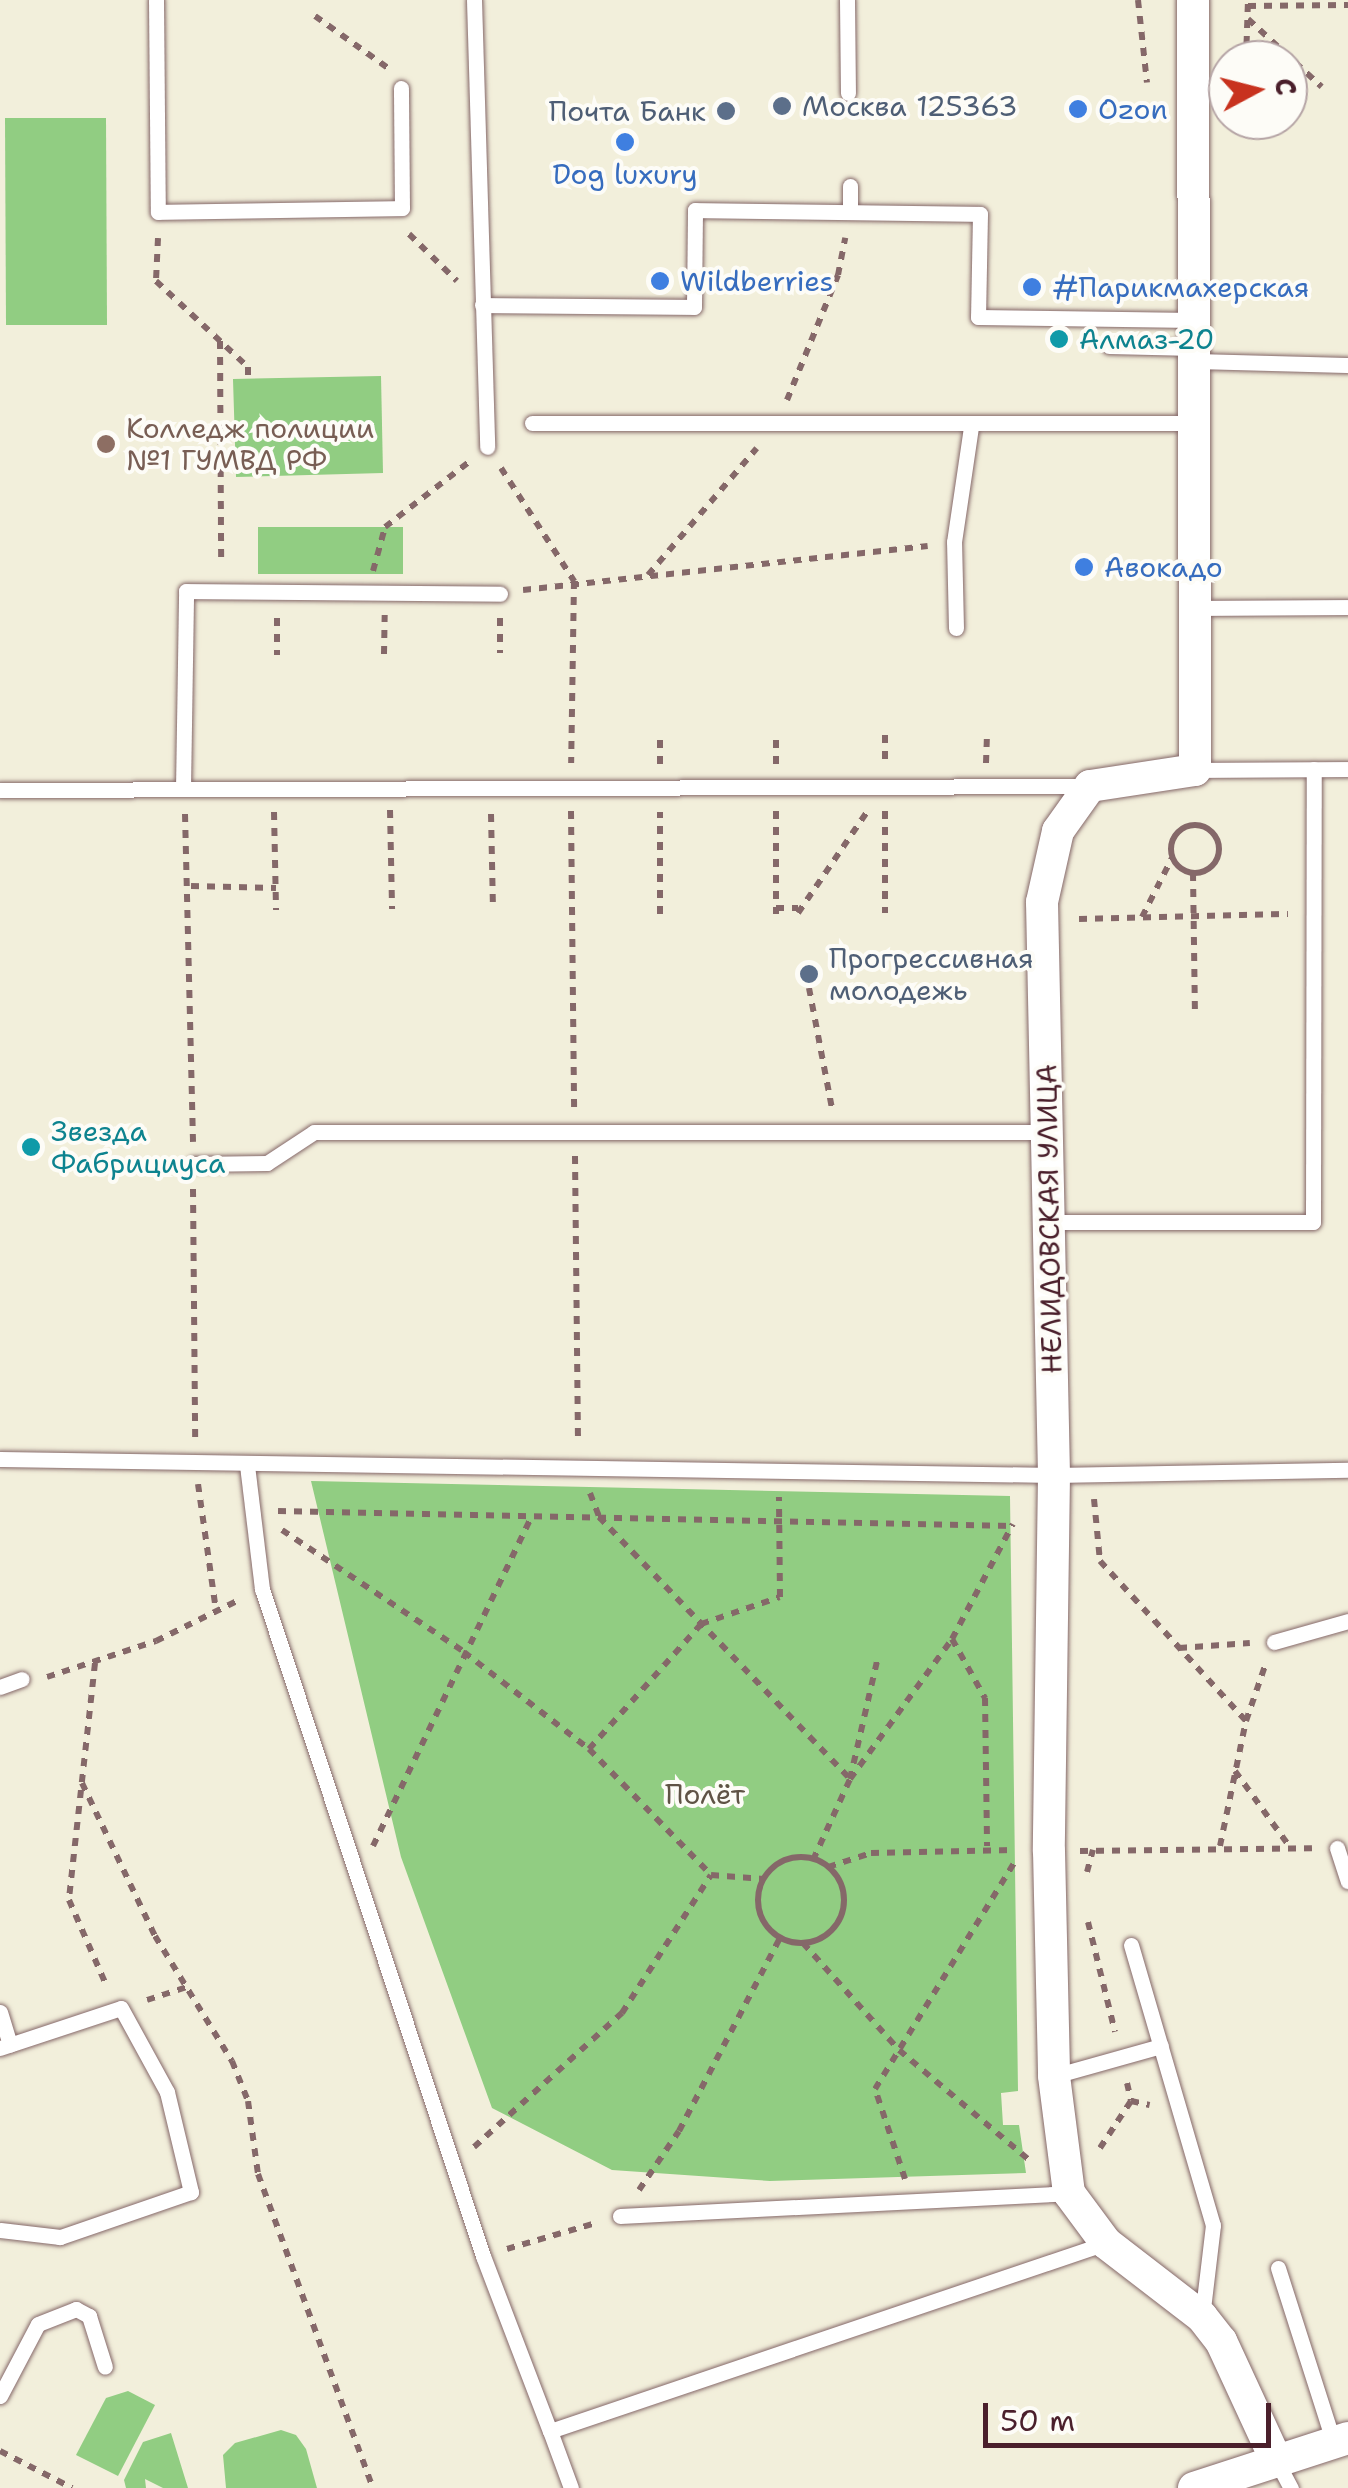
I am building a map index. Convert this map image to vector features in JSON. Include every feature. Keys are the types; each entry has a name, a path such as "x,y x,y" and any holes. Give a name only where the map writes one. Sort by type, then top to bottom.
{"street":[{"path":"1090,786 1196,770 1193,0"},
{"name":"НЕЛИДОВСКАЯ УЛИЦА","path":"1090,786 1058,831 1042,902 1054,1485 1054,2076 1069,2194 1106,2243 1202,2317 1221,2342 1284,2475"},
{"path":"1194,2488 1284,2475 1341,2440"}],"lane":[{"path":"156,0 158,212 402,208 401,82"},
{"path":"474,0 487,447"},
{"path":"847,0 848,93"},
{"path":"850,186 850,212"},
{"path":"482,305 694,308 695,210 980,214 978,317 1348,364"},
{"path":"1109,346 1194,343"},
{"path":"532,424 972,427 1195,424"},
{"path":"956,628 954,542 972,427"},
{"path":"184,789 186,592 500,594"},
{"path":"1197,608 1348,607"},
{"path":"1196,770 1348,769"},
{"path":"1050,1222 1313,1222 1314,770"},
{"path":"0,790 1090,786"},
{"path":"193,1164 267,1163 314,1132 1049,1132"},
{"path":"0,1459 781,1471 1054,1485 1092,1474 1346,1470 1348,1488"},
{"path":"246,1465 262,1589 456,2164 483,2256 571,2488"},
{"path":"1274,1642 1348,1620"},
{"path":"0,1687 22,1679"},
{"path":"1337,1848 1348,1881"},
{"path":"1131,1945 1214,2225 1202,2317"},
{"path":"0,2012 5,2046 121,2008 167,2092 190,2192 60,2237 0,2230"},
{"path":"1054,2076 1160,2046"},
{"path":"620,2216 1069,2194"},
{"path":"550,2431 1106,2243"},
{"path":"1278,2268 1341,2440"},
{"path":"0,2396 38,2324 76,2309 90,2316 105,2368"}],"path":[{"path":"1138,0 1147,82"},
{"path":"1247,40 1248,3 1348,5"},
{"path":"315,16 401,82"},
{"path":"1248,19 1322,87"},
{"path":"402,208 408,232 482,305"},
{"path":"158,212 156,281 248,367 248,378"},
{"path":"777,426 838,274 850,212"},
{"path":"220,341 221,592"},
{"path":"648,575 762,442"},
{"path":"372,574 385,527 487,447 574,582 571,787 579,1469"},
{"path":"500,594 574,582 866,557 954,542"},
{"path":"384,654 385,593"},
{"path":"277,638 277,655"},
{"path":"776,735 776,911 798,911 885,786"},
{"path":"884,735 885,912"},
{"path":"660,736 660,914"},
{"path":"274,788 276,910"},
{"path":"390,788 392,909"},
{"path":"490,788 493,908"},
{"path":"184,789 191,886 195,1464 216,1611"},
{"path":"1142,917 1183,828 1212,830 1218,858 1193,873"},
{"path":"1172,857 1193,873"},
{"path":"1193,873 1195,1010"},
{"path":"191,886 276,888"},
{"path":"1080,919 1314,914"},
{"path":"809,988 831,1082"},
{"path":"589,1749 700,1624 780,1597 781,1471"},
{"path":"1092,1474 1100,1561 1246,1721"},
{"path":"813,1860 850,1780 952,1639 1021,1507 1054,1485"},
{"path":"252,1510 1012,1526"},
{"path":"252,1510 464,1652 589,1749 711,1875 764,1879"},
{"path":"358,1879 532,1516"},
{"path":"599,1517 850,1780"},
{"path":"22,1679 95,1663 262,1589"},
{"path":"952,1639 986,1698 987,1846"},
{"path":"1179,1648 1274,1642 1246,1721 1220,1846"},
{"path":"850,1780 878,1661"},
{"path":"95,1663 69,1900 92,1962 121,2008 186,1987"},
{"path":"1235,1770 1290,1847"},
{"path":"82,1782 154,1936 232,2061 248,2101 258,2174 373,2488"},
{"path":"828,1868 871,1853 987,1846 1020,1851 875,2089 912,2200"},
{"path":"1068,1851 1220,1846 1337,1848"},
{"path":"813,1860 828,1868 841,1885 842,1915 823,1938 803,1943 780,1938 761,1916 764,1879 779,1863 813,1860"},
{"path":"456,2164 622,2013 711,1875"},
{"path":"1085,1912 1131,2101 1180,2112"},
{"path":"483,2256 620,2216 679,2131 780,1938"},
{"path":"803,1943 899,2050 1069,2194"},
{"path":"0,2451 72,2488"}],"green space":[{"path":"5,118 106,118 107,325 6,325"},
{"path":"381,376 383,473 236,477 233,379"},
{"path":"258,527 403,527 403,574 258,574"},
{"name":"Полёт","path":"311,1481 1010,1496 1018,2091 1001,2093 1003,2125 1019,2125 1026,2173 770,2181 612,2170 492,2108 401,1857"},
{"path":"128,2391 155,2405 118,2476 76,2455 106,2398"},
{"path":"281,2430 296,2435 306,2449 317,2488 226,2488 223,2455 235,2443"},
{"path":"171,2433 188,2488 163,2488 145,2479 146,2488 126,2488 124,2480 143,2442"}],"place":[{"name":"Москва 125363","path":"782,106"},
{"name":"Ozon","path":"1078,109"},
{"name":"Почта Банк","path":"726,111"},
{"name":"Dog luxury","path":"625,142"},
{"name":"Wildberries","path":"660,281"},
{"name":"#Парикмахерская","path":"1032,287"},
{"name":"Алмаз-20","path":"1059,339"},
{"name":"Колледж полиции №1 ГУМВД РФ","path":"106,444"},
{"name":"Авокадо","path":"1084,567"},
{"name":"Прогрессивная молодежь","path":"809,974"},
{"name":"Звезда Фабрициуса","path":"31,1147"}]}
